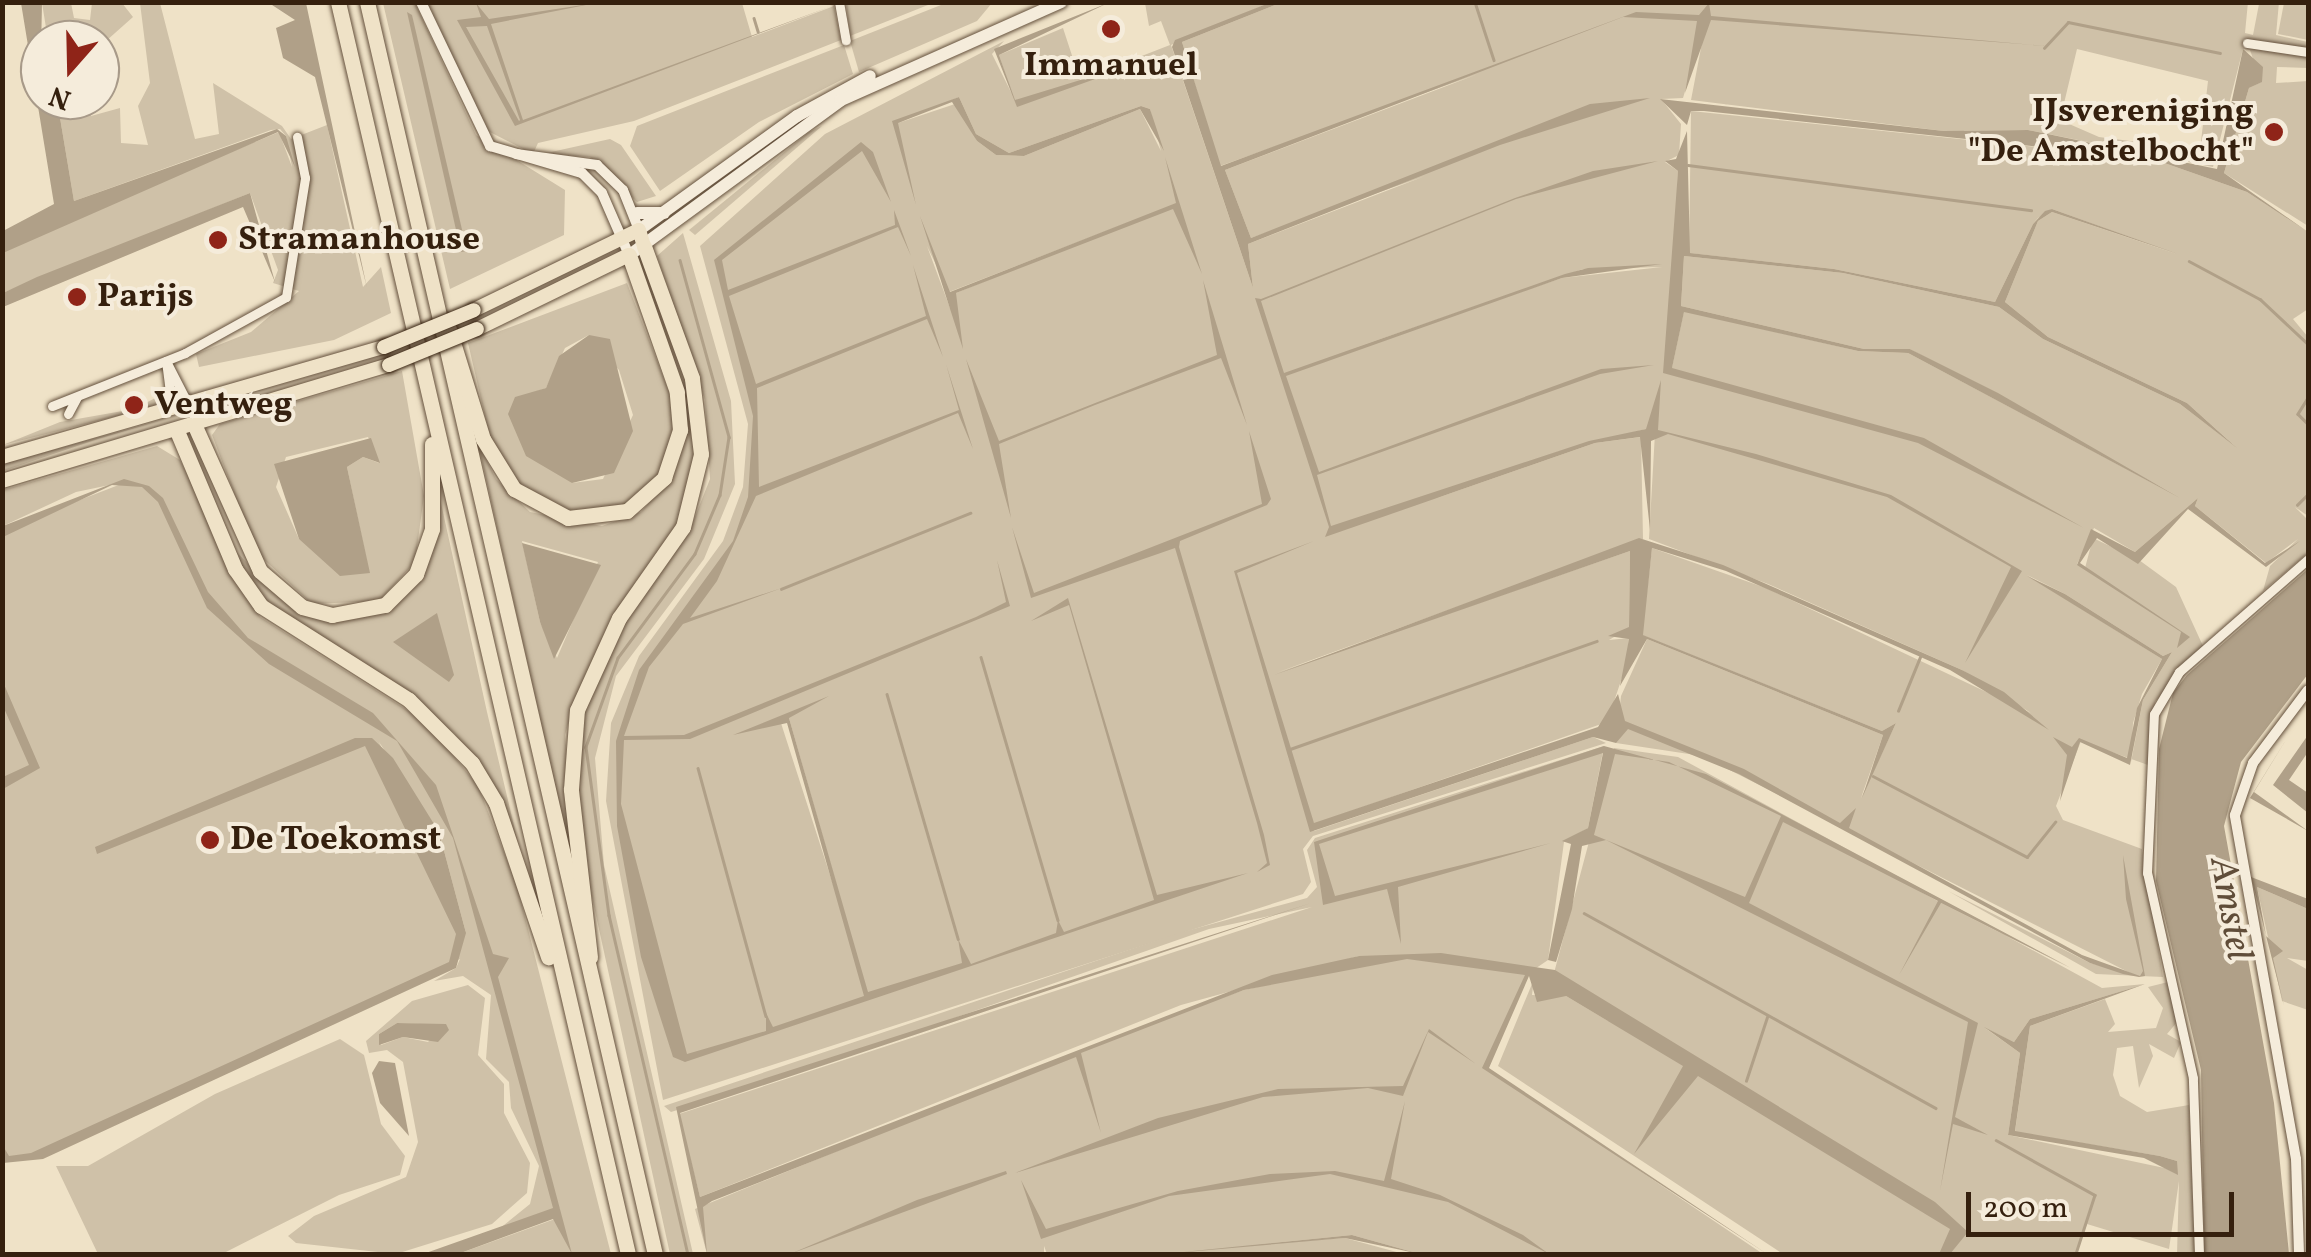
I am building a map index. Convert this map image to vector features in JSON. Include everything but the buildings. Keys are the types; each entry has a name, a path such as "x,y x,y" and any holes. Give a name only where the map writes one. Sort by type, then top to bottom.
{"highway":[{"path":"338,2 566,1002 628,1254"},
{"path":"367,2 591,991 655,1254"},
{"path":"591,991 571,789 577,710 613,630 683,528 701,454 692,378 642,238"},
{"path":"429,281 505,477 542,509 608,518 654,491 680,430 674,381 629,254"},
{"path":"194,424 260,570 302,607 346,616 394,598 424,558 433,425"},
{"path":"177,431 235,569 261,606 409,700 472,763 496,803 566,1002"}],"main road":[{"path":"2,481 388,366 477,329 629,254 666,213 844,89 1042,2"},
{"path":"2,456 384,347 474,310 622,238 642,238 841,100 1062,2"},
{"path":"637,212 666,213"},
{"path":"188,404 194,424"},
{"path":"172,408 177,431"}],"street":[{"path":"421,2 488,141 516,160 582,172 629,254"},
{"path":"839,2 846,40"},
{"path":"2246,43 2308,52"},
{"path":"52,406 166,361 286,297 306,178 297,137"},
{"path":"488,141 598,166 637,212 642,238"},
{"path":"166,361 188,404"},
{"path":"166,361 172,408"},
{"path":"68,414 77,397"},
{"path":"2199,1254 2194,1078 2147,873 2154,714 2179,672 2308,559"},
{"path":"2299,1254 2296,1159 2235,815 2253,762 2308,690"}],"shaded area":[{"path":"846,2 933,2 933,3 850,36"},
{"path":"2248,2 2245,33 2253,35 2259,4 2279,2 2276,35 2308,42 2308,68 2277,67 2276,83 2308,81 2308,226 2224,173 2249,88 2261,82 2250,50 2243,49 2213,167 2028,130 1944,131 1691,100 1706,22 1683,98 1661,99 1681,124 1679,155 1665,162 1678,171 1671,372 1684,311 1858,351 1908,353 2179,497 1910,349 1864,349 1681,306 1684,256 1843,273 1999,307 2043,339 2180,404 2236,447 2187,403 2048,337 2005,302 2038,221 2052,212 2177,254 2052,209 2033,224 1995,302 1834,269 1689,253 1691,111 2153,159 2247,192 2308,232 2308,309 2293,319 2308,337 2308,516 2295,507 2308,520 2308,553 2263,591 2270,566 2298,539 2266,563 2195,506 2198,498 2135,552 2094,528 2077,564 2085,568 2093,538 2139,560 2176,587 2203,646 2155,702 2148,765 2132,759 2143,700 2172,652 2163,656 2065,594 2027,575 2162,659 2142,694 2133,723 2131,759 2081,741 2056,806 2063,820 2142,849 2163,977 2096,974 1948,891 2090,963 2134,975 1702,756 1616,743 1621,696 1647,639 1883,735 1861,798 1896,723 1882,731 1642,635 1652,548 1766,588 2031,713 1962,670 1768,584 1649,539 1655,433 1646,429 1557,452 1434,499 1595,443 1641,437 1643,539 1276,673 1630,551 1629,628 1609,640 1629,638 1627,663 1607,722 1314,824 1287,754 1314,831 1593,737 1606,743 1313,836 1303,849 1311,882 1303,894 663,1100 606,801 611,723 639,656 723,541 743,487 748,424 700,246 825,134 1004,41 992,54 1012,94 999,55 1063,28 1080,80 1170,45 1161,21 1149,26 1145,3 1269,3 1171,45 1253,288 1248,244 1425,176 1251,238 1225,170 1478,74 1220,166 1182,42 1280,3","holes":["2077,49 2208,81 2200,150 2099,137 2060,120","959,97 976,134 1009,153 1141,106 1150,109 1161,151 1140,109 1024,156 996,155 977,141 958,103 898,123","1132,221 956,293 950,308 927,246 949,292","1662,267 1562,278 1349,350 1583,269","789,718 859,965 780,720"]},
{"path":"42,3 71,3 74,18 90,20 45,20"},
{"path":"92,3 122,3 133,17 120,29 120,20 90,20"},
{"path":"140,3 160,3 195,139 219,134 213,83 282,126 291,139 327,125 363,287 381,267 391,313 334,340 199,367 196,354 251,332 299,291 273,283 278,270 250,193 3,293 2,253 104,205 279,132 292,167 286,136 280,129 271,130 74,201 60,120 120,120 120,108 121,143 148,145 138,106 150,83"},
{"path":"383,3 415,3 476,135 565,190 564,235 450,289"},
{"path":"424,3 742,3 752,37 834,6 841,40 634,121 538,143 533,154 482,128"},
{"path":"946,3 992,3 977,21 859,72 850,41"},
{"path":"2284,3 2308,5 2308,40 2278,34"},
{"path":"844,45 853,74 759,122 660,191 630,146 637,126"},
{"path":"822,126 695,235 689,230 809,132"},
{"path":"610,139 621,145 656,196 637,202 590,157 542,154"},
{"path":"683,233 731,401 735,484 704,559 616,676 595,758 604,865 693,1254 670,1254 578,833 579,718 619,632 689,532 710,479 705,400 657,256"},
{"path":"627,283 671,397 674,438 654,485 625,507 579,515 527,495 491,442 468,343","holes":["589,335 619,370 633,415 603,479 572,483 532,393 546,388 565,348"]},
{"path":"402,371 424,496 415,562 379,601 312,604 257,553 212,435 220,424","holes":["368,437 379,463 363,457 347,467 367,562 299,539 276,487 286,457"]},
{"path":"684,392 695,458 672,540 574,703 565,735 580,897 478,443 496,479 530,512 602,526 641,512 674,474","holes":["522,541 598,562 557,658 540,622"]},
{"path":"165,393 156,406 3,445 60,422 134,409"},
{"path":"165,419 98,439 3,471 2,464"},
{"name":"De Toekomst","path":"157,446 180,460 260,617 426,722 478,786 517,886 611,1254 458,1254 555,1219 560,1208 499,1229 530,1204 539,1166 511,1108 509,1082 486,1059 491,995 463,976 434,981 456,968 460,959 16,1161 3,1154 2,530 129,481 76,492 3,526 3,490","holes":["379,742 439,832 466,933"]},
{"path":"437,485 530,893 476,761 454,733 256,593 231,546 284,602 315,617 352,619 424,572"},
{"path":"1604,746 1588,828 1564,842 1548,960 1526,975 1486,1067 1763,1254 1420,1254 1352,1235 1163,1254 1047,1254 1044,1246 1044,1254 707,1254 695,1209 1156,1021 1244,990 1385,959 1359,956 1181,1005 700,1197 679,1114 1312,907 1209,929 837,1059 671,1112 664,1106 1179,933 1307,898 1317,887 1307,850 1315,838"},
{"path":"1614,748 1678,757 2102,988 2145,984 2030,1019 2014,1042 1985,1028 2020,1053 2008,1135 2174,1170 2177,1161 2160,1156 2015,1132 2030,1026 2105,999 2115,1024 2108,1032 2156,1028 2163,1008 2148,987 2168,982 2178,1021 2167,1034 2181,1042 2174,1058 2149,1044 2153,1056 2139,1088 2133,1046 2117,1048 2113,1075 2120,1096 2147,1112 2189,1105 2195,1254 2177,1254 2179,1181 2169,1249 2087,1224 2076,1254 1783,1254 1498,1066 1534,979 1532,995 1566,996 1608,1021 1612,1009 1554,973"},
{"path":"2257,887 2308,909 2308,961 2287,958 2308,970 2308,1010 2282,1001"},
{"path":"468,985 485,998 478,1055 504,1084 504,1113 530,1163 527,1193 492,1224 396,1254 296,1243 288,1236 314,1216 406,1177 418,1142 403,1062 387,1050 369,1053 366,1041 412,1001","holes":["397,1023 445,1024 428,1042 403,1037 381,1045 379,1034"]},
{"path":"340,1039 364,1055 381,1124 405,1156 400,1175 339,1195 222,1254 98,1254 56,1166 88,1166 215,1094"},
{"path":"1345,1238 1404,1254 1174,1254 1204,1248"}],"water":[{"path":"21,3 42,3 42,20 24,20"},
{"path":"269,3 306,3 367,288 315,77 283,58 276,28 295,20"},
{"path":"476,3 489,19 596,3 491,24 523,120 832,6 515,126 457,20 481,17","holes":["487,26 519,121 466,27"]},
{"path":"1108,3 999,55 1015,100 1162,55 1017,107 994,49"},
{"path":"1269,3 1280,3 1182,42 1221,166 1636,12 1699,15 1709,3 1711,16 2046,46 1711,20 1685,93 1697,21 1623,17 1225,170 1251,238 1590,104 1650,98 1500,145 1248,244 1253,288 1172,47 1175,40"},
{"path":"407,12 412,15 467,251 461,252"},
{"path":"2243,49 2263,67 2262,82 2249,88 2224,173 2308,232 2247,192 2153,159 1704,111 1691,111 1687,125 1660,99 1944,131 2028,130 2217,169"},
{"path":"959,97 976,134 1009,153 1141,106 1150,109 1164,151 1140,109 1024,156 996,155 977,141 952,102 898,123 916,205 892,121"},
{"path":"40,120 60,120 74,201 277,129 286,136 295,167 278,132 3,253 3,231 54,204"},
{"path":"1687,131 1690,253 1834,269 1995,302 2033,224 2052,209 2178,254 2052,212 2038,221 2005,302 2048,337 2187,403 2237,448 2180,404 2043,339 1999,307 1843,273 1684,256 1681,306 1864,349 1910,349 1998,393 2180,498 1908,353 1858,351 1684,312 1672,368 1924,438 2084,528 1918,443 1663,373 1678,171 1665,161 1676,159"},
{"path":"861,142 873,152 891,202 862,151 722,260 728,290 895,225 894,210 911,256 898,227 729,296 756,384 926,316 913,265 943,357 927,319 757,388 759,487 959,410 946,364 973,449 958,413 756,496 717,581 690,618 782,588 683,624 649,667 624,736 684,735 976,617 1006,602 997,560 1010,606 690,739 624,740 621,804 687,1054 766,1031 766,1013 773,1027 864,996 787,723 733,735 829,696 789,718 868,992 962,963 958,939 971,964 1056,933 1058,920 1064,932 1154,900 1069,605 1031,621 1068,598 1157,895 1248,873 685,1062 673,1057 641,957 617,826 616,741 639,670 733,541 748,497 753,416 714,260"},
{"path":"1165,157 1202,274 1173,209 956,293 963,349 920,216 950,292 1176,203"},
{"path":"1658,161 1516,199 1261,301 1284,373 1565,274 1588,268 1662,264 1562,278 1286,376 1319,472 1601,369 1654,365 1600,374 1317,475 1331,526 1589,441 1646,429 1661,380 1658,430 1756,454 1891,495 2022,571 1965,663 2011,567 1887,497 1668,434 1651,441 1650,530 1640,437 1595,443 1325,537 1329,527 1255,298 1261,299 1515,198 1593,171"},
{"path":"250,193 275,282 243,207 3,307 3,293 37,277"},
{"path":"1203,280 1247,425 1221,358 1095,405 999,444 1011,518 966,359 999,441 1217,355"},
{"path":"589,335 610,339 633,431 614,473 572,483 526,456 508,414 515,397 546,388 559,356"},
{"path":"1249,431 1271,499 1267,505 1180,541 1179,547 1264,835 1270,865 1257,872 1267,863 1257,823 1175,548 1031,598 1012,527 1034,593 1262,504"},
{"path":"371,438 380,463 363,457 347,467 370,573 340,576 299,539 274,464"},
{"path":"124,479 149,486 163,498 208,592 248,638 373,713 436,785 493,954 509,958 498,977 572,1254 553,1219 458,1254 423,1254 553,1208 453,838 397,741 269,664 207,608 158,502 142,487 112,485 3,537 3,526"},
{"path":"2198,498 2195,506 2265,563 2300,541 2266,567 2188,509 2138,564 2097,538 2080,563 2190,637 2177,648 2181,632 2077,565 2091,529 2135,552"},
{"path":"1639,538 1723,565 1962,670 2004,692 2049,730 1950,670 1726,571 1652,548 1643,635 1882,731 1896,723 1862,798 1883,735 1647,639 1620,686 1629,639 1608,636 1629,627 1630,551 1274,675"},
{"path":"1314,541 1237,573 1314,823 1598,727 1618,694 1625,721 1744,769 1840,823 1856,808 1849,828 2082,955 2140,976 2143,971 2126,899 2123,855 2145,976 2139,977 2123,974 2090,963 1739,774 1628,729 1616,743 1593,737 1310,832 1234,571"},
{"path":"522,543 601,565 554,659 540,622"},
{"name":"Amstel","path":"2308,569 2308,674 2241,762 2224,826 2274,1103 2289,1254 2204,1254 2201,1070 2156,881 2159,749 2173,693 2187,675"},
{"path":"2027,576 2065,594 2163,656 2172,652 2143,700 2130,765 2080,742 2060,801 2067,755 2053,737 2072,747 2079,738 2127,758 2137,708 2162,659"},
{"path":"437,613 454,675 449,682 393,642"},
{"path":"3,682 40,768 3,789 3,777 29,765 3,706"},
{"path":"2308,704 2254,792 2308,831 2250,798"},
{"path":"2308,735 2308,752 2289,780 2308,793 2308,813 2273,785"},
{"path":"355,738 372,738 393,758 439,832 466,933 456,968 43,1159 3,1163 3,1146 9,1156 31,1153 449,962 456,934 365,746 97,854 95,847"},
{"path":"1604,746 1654,760 1615,754 1594,835 1745,897 1781,816 1678,766 1706,774 2071,968 1941,903 1899,975 1938,901 1783,822 1749,903 1978,1023 1955,1117 1988,1135 1953,1124 1940,1191 1968,1022 1606,840 1582,846 1572,909 1556,962 1548,960 1571,844 1562,841 1588,828 1603,753 1319,844 1335,896 1551,843 1398,887 1401,944 1387,889 1323,905 1314,842"},
{"path":"2251,877 2308,899 2308,909 2257,887 2266,935"},
{"path":"1311,903 680,1113 700,1197 1272,975 1359,956 1441,953 1555,970 1935,1202 1968,1232 1950,1254 1939,1254 1950,1229 1698,1076 1634,1154 1683,1066 1566,996 1537,1002 1529,976 1489,1068 1767,1254 1482,1068 1525,975 1407,959 1244,990 1081,1053 1101,1133 1076,1057 712,1201 703,1207 707,1254 676,1107"},
{"path":"2266,936 2283,951 2273,958 2284,1006"},
{"path":"2145,984 2030,1026 2015,1131 2160,1156 2177,1161 2178,1175 2144,1158 2008,1135 2020,1053 1984,1027 2014,1042 2030,1019"},
{"path":"397,1023 446,1024 449,1030 438,1042 403,1037 379,1045 379,1034"},
{"path":"1429,1029 1476,1064 1428,1032 1403,1096 1368,1088 1263,1097 1015,1173 1158,1118 1278,1089 1403,1086"},
{"path":"379,1061 395,1063 409,1136 380,1103 372,1073"},
{"path":"1405,1101 1391,1179 1440,1195 1523,1235 1549,1254 1448,1202 1330,1174 1169,1196 1041,1239 1021,1180 1046,1229 1178,1191 1270,1174 1335,1171 1384,1181"},
{"path":"1006,1171 1007,1174 790,1254 917,1200"},
{"path":"1352,1235 1420,1254 1345,1238 1163,1254"}],"waterway":[{"path":"1475,2 1494,60"},
{"path":"754,18 758,31"},
{"path":"2044,48 2068,22 2220,53"},
{"path":"1688,165 2031,210"},
{"path":"680,260 729,437 720,495 695,554 618,658 586,747 609,915 688,1254"},
{"path":"2189,261 2260,299 2308,344"},
{"path":"2308,398 2298,414 2308,424"},
{"path":"2297,505 2308,494"},
{"path":"781,589 970,513"},
{"path":"1290,749 1597,641"},
{"path":"981,657 1058,920"},
{"path":"1898,711 1920,657"},
{"path":"887,694 958,939"},
{"path":"698,768 766,1016"},
{"path":"1873,776 2027,857 2055,822"},
{"path":"1584,913 1936,1108"},
{"path":"1746,1081 1767,1017"},
{"path":"1996,1140 2095,1195 2076,1254"}],"place":[{"name":"Immanuel","path":"1111,29"},
{"name":"IJsvereniging \"De Amstelbocht\"","path":"2274,132"},
{"name":"Stramanhouse","path":"218,240"},
{"name":"Parijs","path":"77,297"},
{"name":"Ventweg","path":"134,405"},
{"name":"De Toekomst","path":"210,840"}]}
